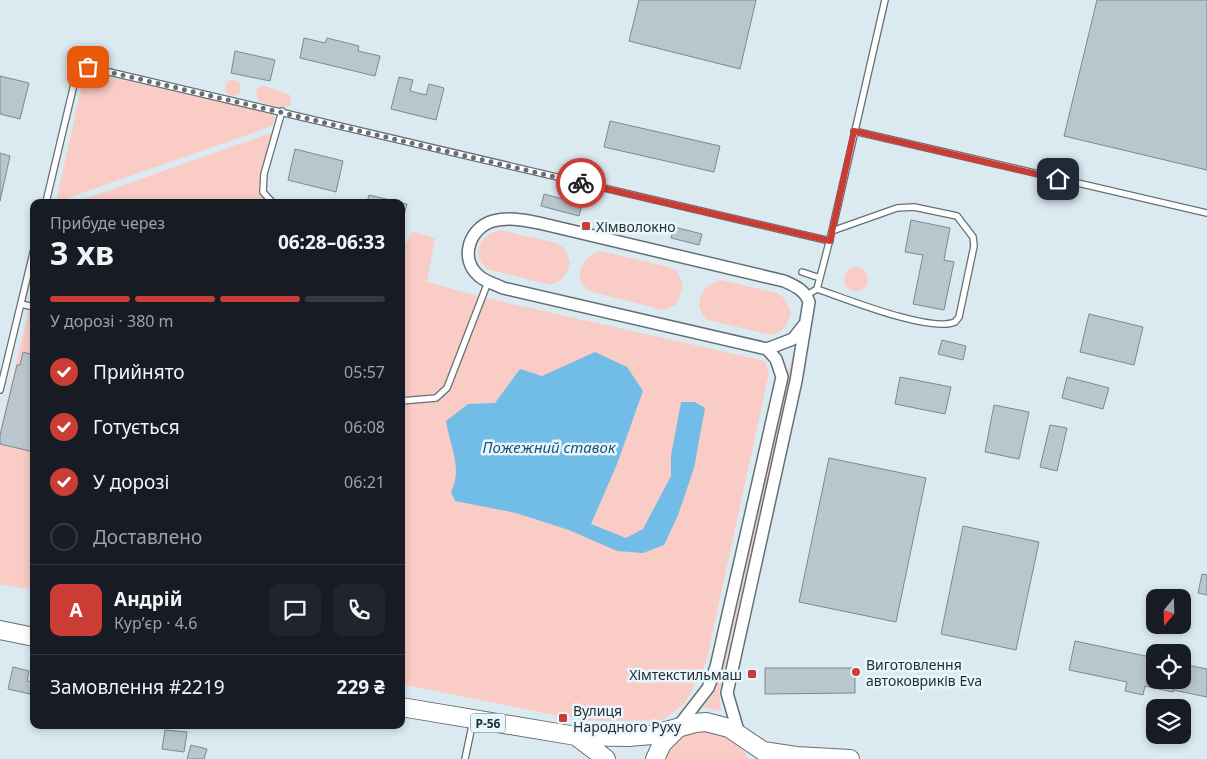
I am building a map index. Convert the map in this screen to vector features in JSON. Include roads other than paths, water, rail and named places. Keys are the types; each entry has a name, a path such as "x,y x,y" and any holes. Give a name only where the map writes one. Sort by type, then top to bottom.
{"main road":[{"path":"0,630 30,635"},
{"name":"Р-56","path":"405,708 473,721 576,736 628,737 706,722 724,726 763,751 796,756 850,759"},
{"path":"655,759 662,744 676,729"},
{"name":"Р-56","path":"576,736 606,759"},
{"path":"740,736 754,759"}],"street":[{"path":"740,736 730,710 727,693 796,381 812,292 784,281 520,219 491,222 480,227 472,237 468,249 472,268 488,282 512,290 767,349 793,339 805,324"},
{"path":"676,729 708,688 716,667 782,377 776,360 767,349"}],"lane":[{"path":"832,231 897,208 914,207 957,216 962,220 973,237 974,246 959,316 954,322 940,325 867,309 812,292 820,278 830,241 832,231 854,131 885,0"},
{"path":"47,199 76,76 88,67 830,241"},
{"path":"269,199 263,192 264,174 282,111"},
{"path":"854,131 1207,213"},
{"path":"0,390 2,370 30,266"},
{"path":"802,272 820,278"},
{"path":"405,401 436,398 446,388 488,282"},
{"path":"21,304 30,306"},
{"path":"465,759 473,721"}],"water":[{"name":"Пожежний ставок","path":"595,352 627,367 643,391 617,464 591,524 626,538 643,529 671,476 671,456 681,402 695,402 705,408 694,468 678,515 664,545 643,553 617,551 569,530 516,513 455,501 451,492 456,475 456,466 446,421 468,404 495,403 520,369 542,376"}],"place":[{"name":"Хімволокно","path":"586,226"},
{"name":"Виготовлення автоковриків Eva","path":"856,672"},
{"name":"Хімтекстильмаш","path":"752,674"},
{"name":"Вулиця Народного Руху","path":"563,718"}]}
